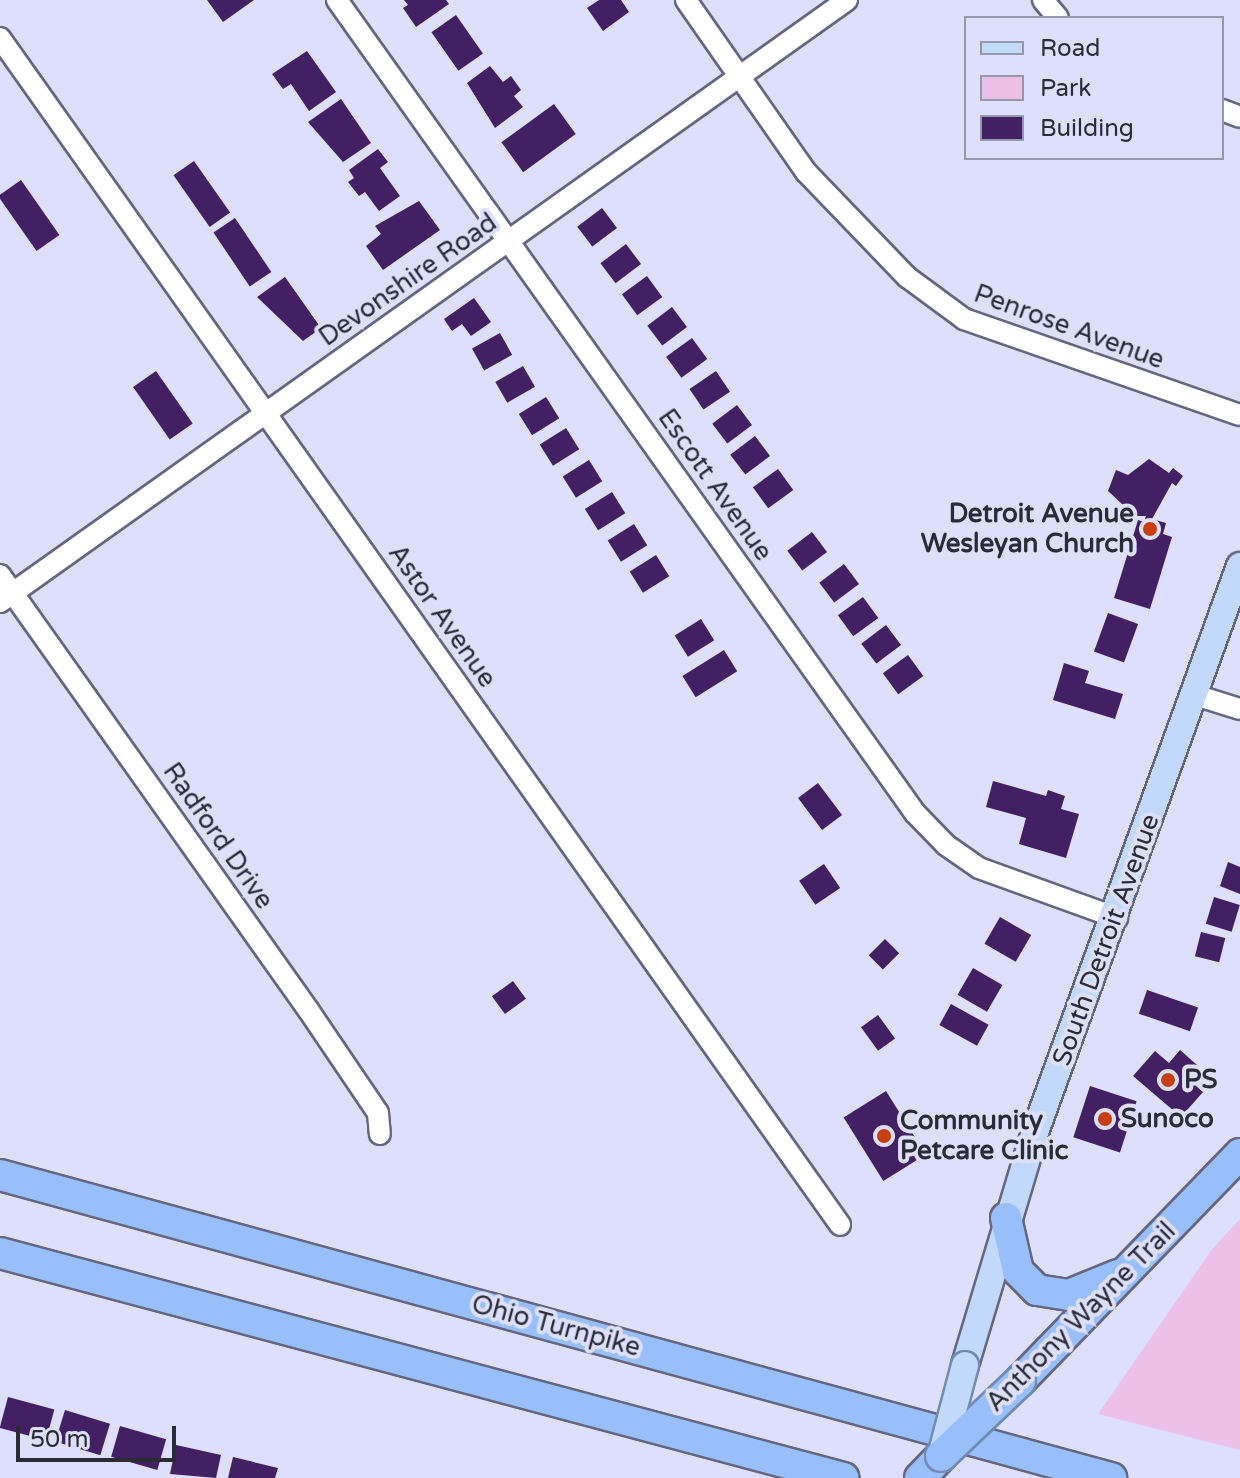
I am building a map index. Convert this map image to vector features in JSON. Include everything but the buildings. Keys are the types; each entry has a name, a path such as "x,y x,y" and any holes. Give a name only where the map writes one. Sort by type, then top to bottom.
{"highway":[{"name":"Anthony Wayne Trail","path":"920,1478 1020,1381 1240,1154"},
{"name":"Ohio Turnpike","path":"0,1175 1111,1478"},
{"path":"1006,1218 1018,1271 1037,1290 1069,1295 1127,1271"},
{"path":"0,1253 843,1478"}],"main road":[{"name":"South Detroit Avenue","path":"941,1456 1006,1218 1117,918 1240,566"}],"street":[{"name":"Escott Avenue","path":"337,0 915,813 946,845 979,868 1117,918"},
{"name":"Penrose Avenue","path":"686,0 806,172 860,233 964,319 1240,415"},
{"name":"Devonshire Road","path":"6,597 847,0"},
{"path":"1043,0 1056,16"},
{"name":"Astor Avenue","path":"0,38 840,1225"},
{"name":"Radford Drive","path":"0,575 6,597 309,1011 378,1113 380,1134"},
{"path":"1195,695 1240,709"}],"green space":[{"path":"1240,1219 1240,1450 1098,1414 1213,1248"}],"place":[{"name":"Detroit Avenue Wesleyan Church","path":"1150,529"},
{"name":"PS","path":"1168,1080"},
{"name":"Sunoco","path":"1105,1119"},
{"name":"Community Petcare Clinic","path":"884,1136"}]}
